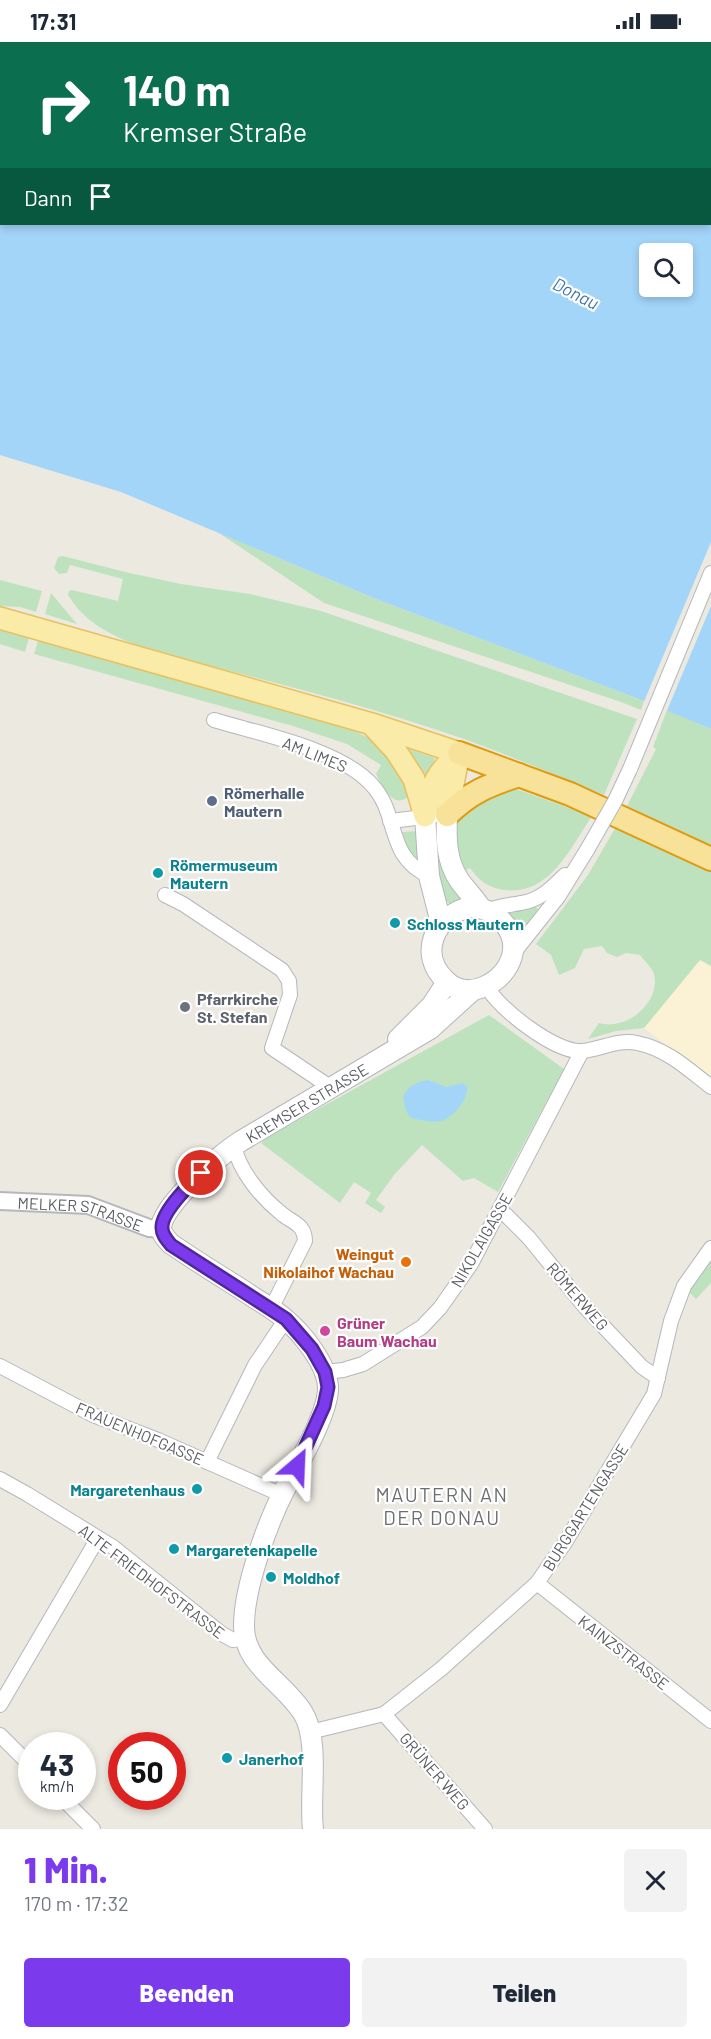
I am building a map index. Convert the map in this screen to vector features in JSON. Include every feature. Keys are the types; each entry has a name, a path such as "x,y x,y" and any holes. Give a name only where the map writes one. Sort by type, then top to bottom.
{"highway":[{"path":"459,753 612,812 711,859"},
{"path":"436,816 484,787 519,775"}],"main road":[{"path":"0,618 372,724 459,753 436,816 429,876 441,923"},
{"path":"372,724 396,751 436,816 446,842 450,864 460,882 484,909 499,917 508,929 512,940 512,955 497,978 480,988 460,989 447,982 436,967 432,942 441,923 457,910 484,909"},
{"name":"KREMSER STRASSE","path":"382,1056 432,1005 447,982"},
{"name":"KREMSER STRASSE","path":"161,1229 163,1221 185,1190 218,1157 330,1087 430,1029 480,988"},
{"path":"161,1229 171,1245 279,1314 312,1349 325,1372 328,1387 324,1406 282,1494 250,1582 245,1607 244,1638 254,1659 300,1708 308,1723 313,1829"}],"street":[{"path":"512,955 558,897 615,801 711,573"},
{"name":"AM LIMES","path":"214,720 290,742 347,765 363,776 374,786 382,799 403,856 410,865 429,876"},
{"path":"390,821 436,816"},
{"path":"484,909 539,898 551,889 584,854"},
{"path":"165,895 183,904 282,970 289,981 290,995 272,1048 330,1087"},
{"path":"480,988 553,1044 567,1050 582,1051 615,1042 634,1042 652,1046 668,1054 711,1087"},
{"name":"NIKOLAIGASSE","path":"325,1372 363,1364 422,1327 440,1308 471,1264 582,1051"},
{"path":"207,1462 279,1314 305,1241 302,1229 281,1213 259,1191 237,1161 234,1146"},
{"name":"MELKER STRASSE","path":"0,1201 88,1205 149,1227 161,1229"},
{"name":"RÖMERWEG","path":"500,1211 529,1238 585,1307 642,1367 658,1378"},
{"name":"BURGGARTENGASSE","path":"384,1714 441,1669 537,1583 566,1541 654,1394 671,1321 684,1286 711,1248"},
{"name":"FRAUENHOFGASSE","path":"0,1366 93,1415 282,1494"},
{"name":"ALTE FRIEDHOFSTRASSE","path":"0,1479 98,1538 143,1570 222,1634 233,1640 244,1638"},
{"path":"0,1706 98,1538"},
{"name":"KAINZSTRASSE","path":"537,1583 711,1721"},
{"path":"310,1732 384,1714"},
{"name":"GRÜNER WEG","path":"384,1714 485,1829"},
{"path":"0,1735 18,1753"},
{"path":"74,1810 93,1829"}],"shaded area":[{"path":"700,960 711,966 711,1079 644,1028"}],"green space":[{"path":"219,533 376,599 644,701 641,710 324,603"},
{"path":"63,556 181,584 250,594 321,611 637,719 604,795 464,739 345,702 143,648 111,634 83,614 68,595 72,590 118,601 123,579 70,565 67,573 59,574 54,568 58,557"},
{"path":"0,580 42,591 36,612 20,607 0,606"},
{"path":"51,593 77,624 45,614"},
{"path":"0,629 29,638 25,652 0,644"},
{"path":"38,641 211,687 350,729 382,747 396,765 411,794 400,800 390,796 376,774 381,765 347,744 293,726 34,654"},
{"path":"667,710 711,729 711,847 627,806 656,749 653,747"},
{"path":"408,749 435,758 427,786 407,751"},
{"path":"500,789 516,789 592,816 557,867 547,877 520,890 504,890 489,886 470,868 463,872 457,861 455,820 465,807"},
{"path":"617,825 711,869 711,966 700,960 644,1028 616,1031 588,1039 599,1023 622,1022 638,1014 650,1000 653,992 655,983 653,971 640,955 626,953 617,957 607,953 602,946 584,949 575,968 559,975 551,955 536,944 588,875"},
{"path":"419,831 420,864 413,859 402,832"},
{"path":"436,855 446,876 469,898 451,905 441,897"},
{"path":"535,905 538,910 520,933 507,912 527,910"},
{"path":"489,1015 564,1069 498,1192 474,1178 463,1181 422,1145 394,1175 376,1200 385,1207 381,1213 365,1203 371,1193 354,1182 340,1203 261,1143 267,1137"},
{"path":"711,1259 711,1283 696,1299 688,1291"}],"water":[{"name":"Donau","path":"0,225 711,225 711,729 644,701 376,599 121,492 0,455"},
{"path":"428,1080 446,1087 463,1083 467,1087 465,1097 459,1107 441,1121 411,1118 406,1111 403,1096 413,1085"}],"pier":[{"path":"711,542 711,606 666,713 643,704"}],"place":[{"name":"Römerhalle Mautern","path":"212,801"},
{"name":"Römermuseum Mautern","path":"158,873"},
{"name":"Schloss Mautern","path":"395,923"},
{"name":"Pfarrkirche St. Stefan","path":"185,1007"},
{"name":"Weingut Nikolaihof Wachau","path":"406,1262"},
{"name":"Grüner Baum Wachau","path":"325,1331"},
{"name":"Margaretenhaus","path":"197,1489"},
{"name":"Margaretenkapelle","path":"174,1549"},
{"name":"Moldhof","path":"271,1577"},
{"name":"Janerhof","path":"227,1758"}],"district":[{"name":"MAUTERN AN DER DONAU","path":"442,1506"}],"route":[{"path":"201,1173 185,1190 163,1221 161,1229 164,1236 171,1245 286,1319 312,1349 325,1372 328,1387 324,1406 297,1466"}]}
